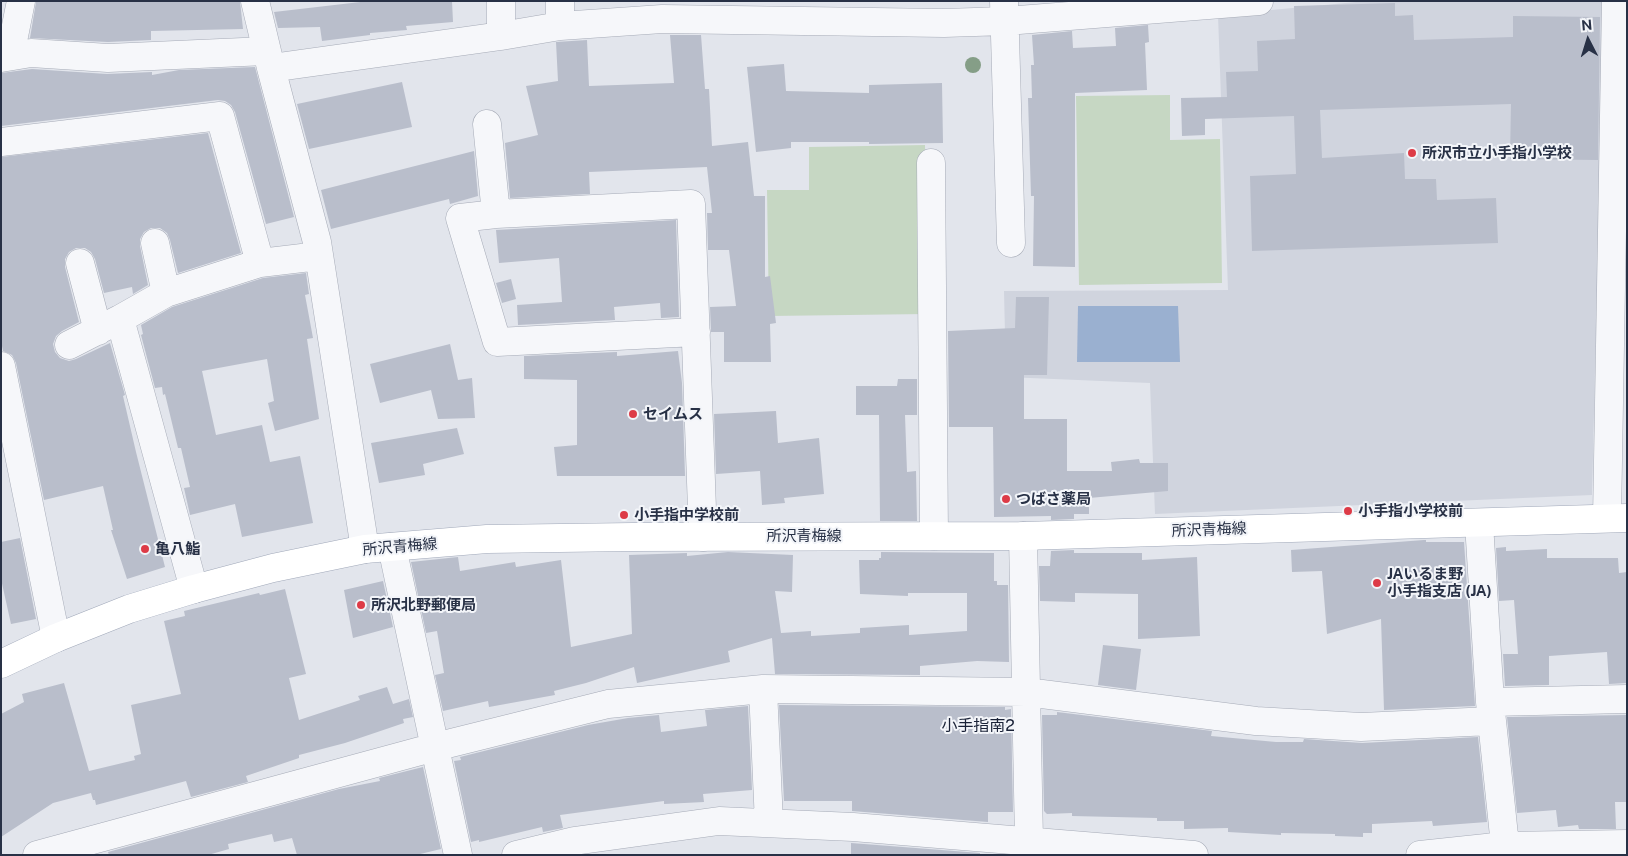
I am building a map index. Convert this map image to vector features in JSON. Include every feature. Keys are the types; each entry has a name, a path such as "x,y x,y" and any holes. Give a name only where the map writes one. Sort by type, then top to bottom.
{"main road":[{"name":"所沢青梅線","path":"1,664 56,638 129,609 194,588 272,568 365,549 487,539 1023,536 1617,518"}],"street":[{"path":"21,1 6,57 31,53 108,58 268,60 501,36 560,14 662,10 944,23 1005,11 1259,1"},
{"path":"255,1 268,60 317,242 365,549"},
{"path":"501,1 501,36"},
{"path":"1616,1 1617,518"},
{"path":"1005,11 1011,243"},
{"path":"1,142 220,116 260,263"},
{"path":"487,124 496,214"},
{"path":"932,163 934,536"},
{"path":"696,332 498,342 460,218 496,214 691,204 696,332 704,537"},
{"path":"155,242 166,293"},
{"path":"70,345 166,293 260,263 319,256"},
{"path":"80,263 109,325 194,588"},
{"path":"1,366 56,638"},
{"path":"1480,522 1491,711 1506,850"},
{"path":"1023,536 1029,841"},
{"path":"392,547 458,855"},
{"path":"37,855 435,747 608,704 762,689 1026,692 1256,721 1360,727 1491,711 1627,699"},
{"path":"762,689 769,823"},
{"path":"516,855 574,841 719,821 853,827 1194,855"},
{"path":"1420,855 1627,844"}],"shaded area":[{"name":"所沢市立小手指小学校","path":"1367,1 1604,2 1592,495 1155,514 1150,383 1006,377 1004,291 1228,290 1218,15"}],"green space":[{"path":"1170,95 1170,140 1220,139 1222,283 1079,285 1076,96"},
{"path":"925,145 927,314 769,316 767,190 809,190 809,147"}],"water":[{"path":"1078,306 1178,306 1180,362 1077,362"}],"building":[{"path":"240,1 243,29 151,31 151,40 108,42 30,38 36,2"},
{"path":"369,1 452,1 453,22 406,26 407,30 370,33 370,35 322,41 320,27 278,28 274,12"},
{"path":"1395,3 1395,16 1413,15 1414,40 1513,37 1513,16 1600,17 1598,160 1510,159 1511,104 1320,110 1322,158 1404,153 1405,179 1436,179 1437,200 1496,198 1498,243 1252,251 1250,176 1296,174 1294,116 1205,119 1205,135 1182,136 1181,98 1227,97 1226,72 1258,71 1257,41 1295,39 1294,6"},
{"path":"1148,25 1149,42 1145,43 1147,90 1075,93 1075,267 1033,266 1034,196 1031,196 1028,98 1032,98 1031,65 1034,65 1032,35 1072,31 1073,48 1116,46 1115,28"},
{"path":"670,35 701,35 705,89 709,89 712,146 748,142 754,196 765,196 765,277 770,276 776,323 770,324 771,362 724,362 724,332 711,332 710,307 736,306 729,250 708,250 707,213 712,213 707,167 589,172 590,194 510,198 505,143 538,135 526,86 558,81 556,42 587,40 589,86 674,83"},
{"path":"784,64 786,91 869,93 869,85 942,83 943,143 791,142 791,148 756,152 747,67"},
{"path":"255,67 294,217 266,224 235,112 231,105 225,101 218,100 1,126 1,73 32,69 107,74 152,72 152,75 179,70"},
{"path":"402,82 412,127 309,149 297,104"},
{"path":"208,133 241,253 178,273 167,233 160,228 151,228 144,232 140,239 148,285 133,294 132,287 104,293 95,259 91,252 85,248 76,248 69,252 65,259 65,267 79,322 56,336 53,344 55,352 60,358 69,361 110,343 125,395 123,396 136,452 165,567 127,579 111,530 113,530 103,486 44,500 16,363 12,355 3,351 1,341 1,157"},
{"path":"474,151 478,196 450,204 449,199 331,229 321,190"},
{"path":"676,220 679,317 661,318 660,303 614,307 615,320 518,325 517,305 562,302 559,258 499,263 496,230"},
{"path":"306,273 309,294 305,295 313,338 307,339 319,419 275,431 268,403 274,401 267,359 202,371 216,435 262,425 270,462 300,456 313,523 242,537 235,504 190,515 184,488 190,487 181,448 178,448 162,387 155,388 141,335 143,334 141,325 172,307 263,278"},
{"path":"511,279 516,299 502,303 496,283"},
{"path":"1016,297 1049,297 1047,375 1024,375 1024,419 1067,419 1067,471 1112,471 1111,462 1139,459 1140,463 1168,463 1168,491 1089,498 1089,514 1074,514 1074,519 1051,520 1051,516 994,517 993,427 949,427 948,331 1015,328"},
{"path":"450,344 458,380 472,378 475,418 438,419 431,390 380,403 370,364"},
{"name":"セイムス","path":"678,351 682,383 685,476 557,476 554,447 577,445 577,380 524,379 524,356 617,352 617,356"},
{"path":"898,379 917,379 917,415 905,415 907,472 916,471 917,521 880,521 879,415 856,415 856,386 897,386"},
{"path":"776,411 778,443 819,438 824,494 784,498 785,503 762,505 760,471 716,474 714,414"},
{"path":"457,428 464,454 423,464 425,475 379,483 371,443"},
{"path":"20,538 36,619 11,624 1,579 1,542"},
{"path":"1426,540 1426,542 1464,542 1475,706 1384,710 1381,619 1327,634 1322,571 1292,572 1291,550"},
{"path":"1506,547 1506,551 1547,549 1547,558 1618,558 1619,573 1627,572 1627,683 1609,684 1607,652 1549,656 1549,685 1505,686 1503,654 1518,654 1514,600 1499,601 1496,548"},
{"path":"1074,550 1074,553 1142,553 1142,560 1197,557 1200,636 1138,639 1138,594 1075,593 1075,602 1040,601 1039,566 1050,566 1051,551"},
{"path":"728,552 793,555 792,592 775,591 781,633 811,631 811,636 860,633 860,628 909,625 909,635 967,631 967,593 908,593 908,596 860,594 859,560 879,560 881,552 994,553 994,581 997,581 997,585 1008,585 1009,662 977,661 920,666 920,675 775,674 772,638 728,651 730,662 637,683 634,667 586,683 554,691 555,695 489,707 488,701 443,711 435,675 444,673 437,631 426,633 411,562 458,557 460,571 515,562 516,567 561,560 571,647 632,634 629,555 687,553 687,556"},
{"path":"383,581 393,627 353,638 344,590"},
{"path":"285,589 306,674 289,678 299,720 360,700 358,696 387,687 393,704 409,699 413,717 403,719 404,723 345,743 299,755 299,758 246,776 248,782 191,797 186,781 96,805 91,793 53,803 1,837 1,714 24,702 22,694 64,683 89,771 135,760 134,756 141,754 131,705 181,694 164,621 185,616 184,611 259,593 260,595"},
{"path":"1103,645 1141,649 1136,690 1098,685"},
{"path":"779,705 1005,707 1005,710 1011,709 1013,812 988,812 988,822 852,811 852,801 784,801"},
{"path":"748,706 752,790 703,794 704,802 664,804 664,801 560,815 563,828 543,832 542,827 479,842 479,840 471,842 454,761 461,760 460,757 588,725 628,718 659,715 661,732 707,726 705,710"},
{"path":"1057,712 1212,731 1211,736 1276,742 1303,742 1304,739 1362,743 1478,737 1487,822 1433,826 1432,821 1372,824 1372,833 1363,833 1363,837 1335,836 1335,834 1281,833 1281,835 1228,832 1228,828 1184,829 1184,821 1157,821 1157,818 1072,816 1072,813 1047,814 1044,811 1042,715 1057,715"},
{"path":"1627,715 1627,802 1615,802 1616,829 1579,829 1578,825 1558,827 1556,810 1517,813 1507,717"},
{"path":"423,767 441,849 416,855 297,855 292,838 274,842 272,834 228,844 229,849 208,855 109,855 108,852 339,789 380,781 379,778"},
{"path":"851,843 980,853 980,855 851,855"}],"place":[{"name":"所沢市立小手指小学校","path":"1412,153"},
{"name":"セイムス","path":"633,414"},
{"name":"つばさ薬局","path":"1006,499"},
{"name":"小手指小学校前","path":"1348,511"},
{"name":"小手指中学校前","path":"624,515"},
{"name":"亀八鮨","path":"145,549"},
{"name":"JAいるま野 小手指支店 (JA)","path":"1377,583"},
{"name":"所沢北野郵便局","path":"361,605"}],"district":[{"name":"小手指南2","path":"978,726"}]}
